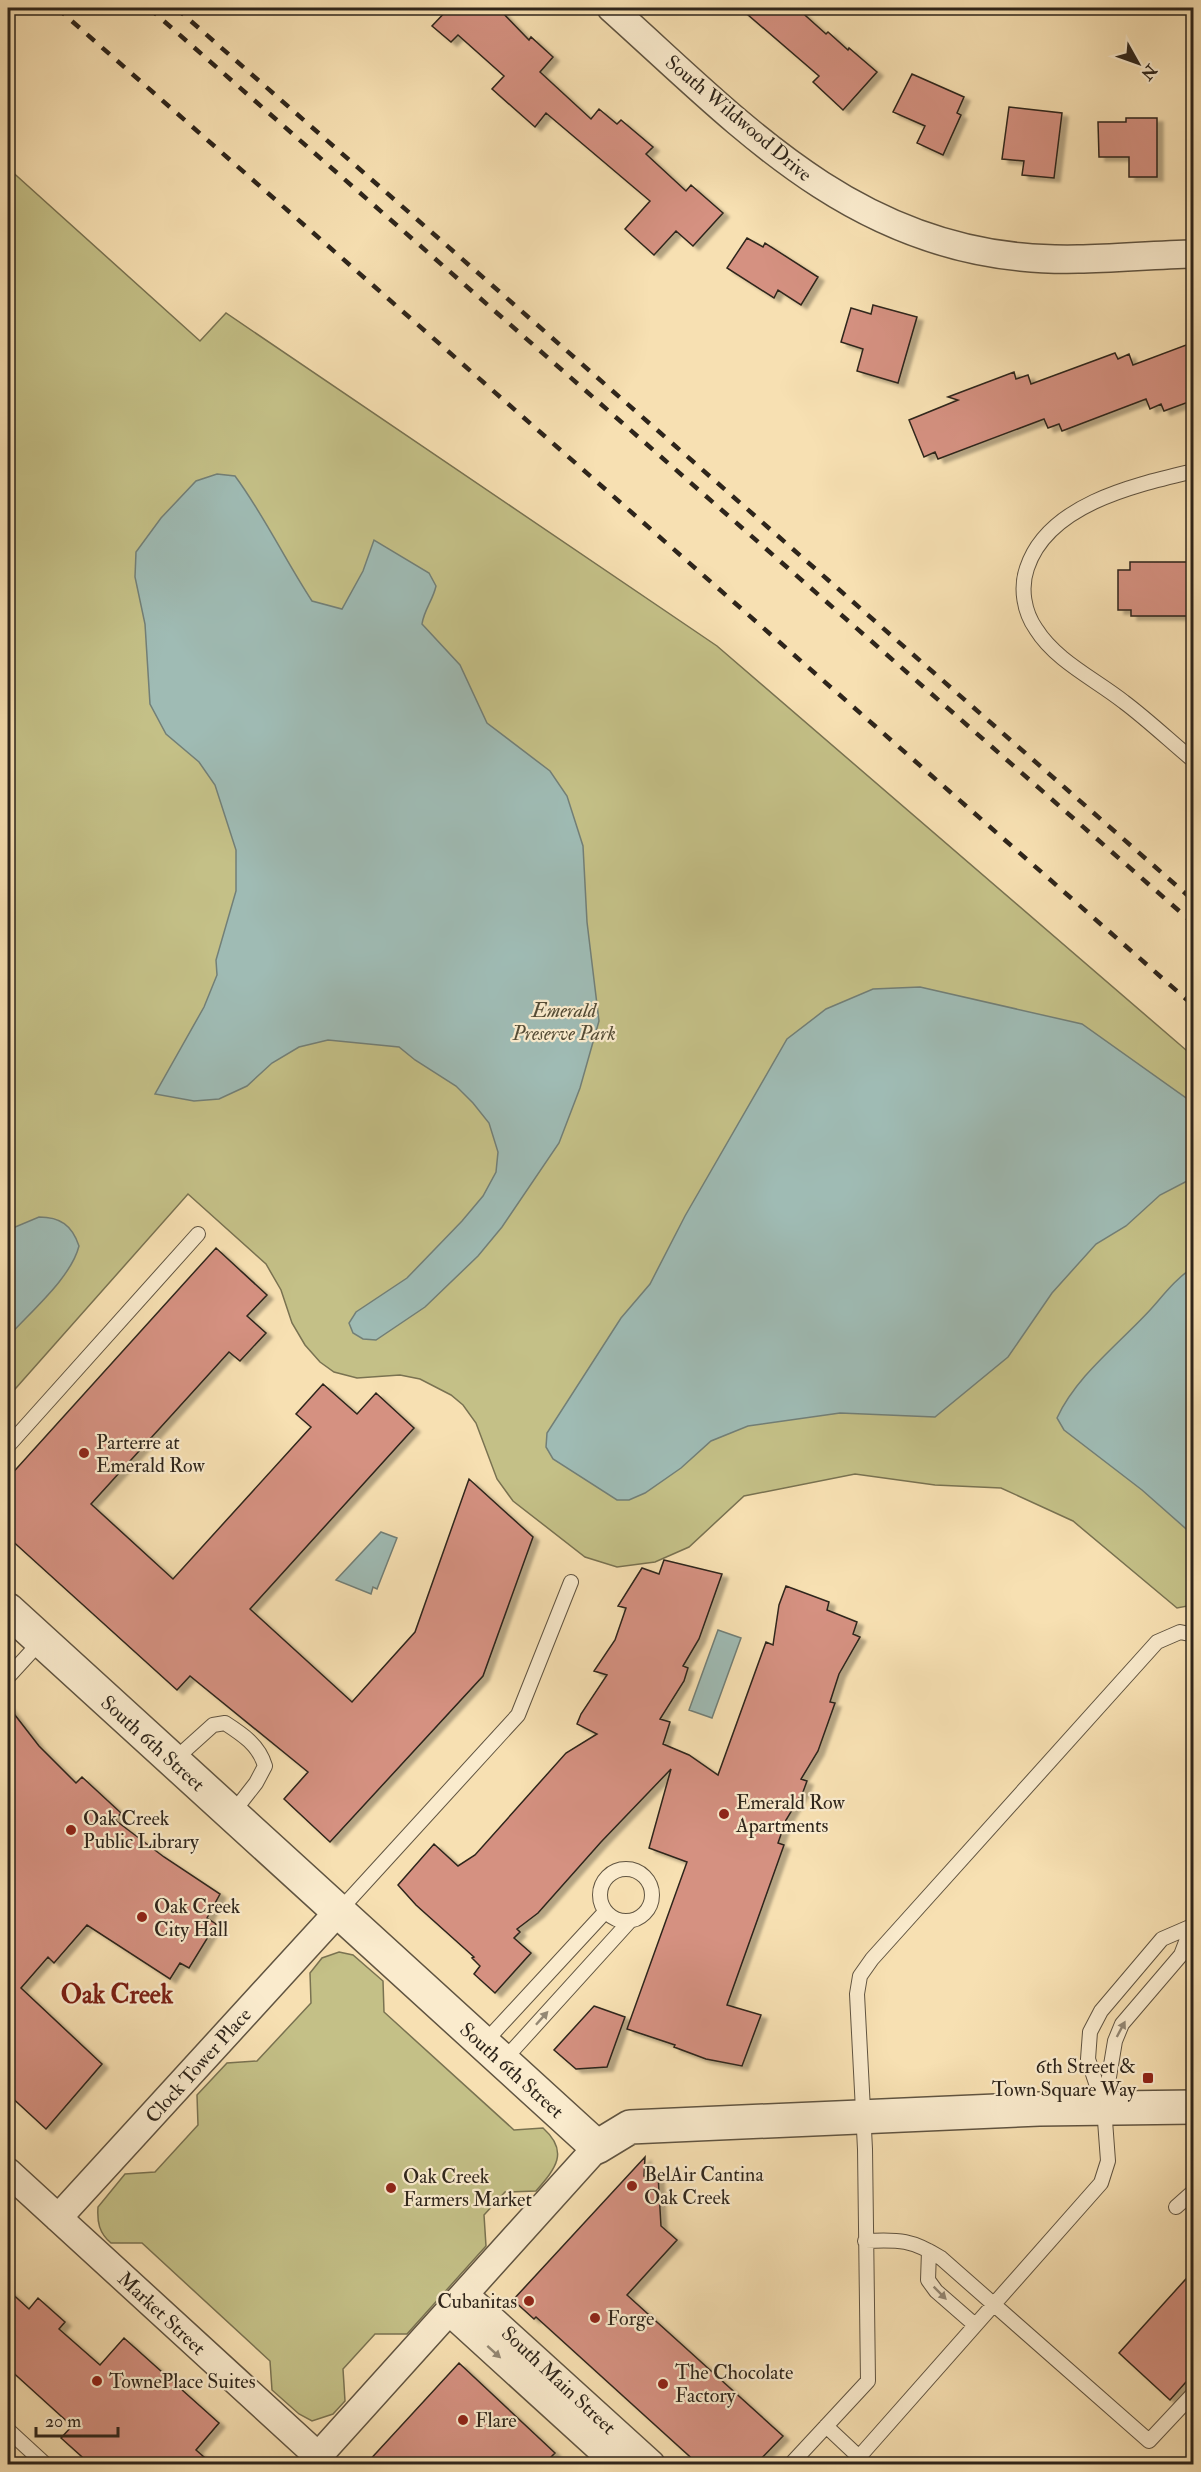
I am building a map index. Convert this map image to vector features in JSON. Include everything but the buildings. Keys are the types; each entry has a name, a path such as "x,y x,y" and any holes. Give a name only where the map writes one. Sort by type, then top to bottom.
{"street":[{"name":"South Wildwood Drive","path":"611,8 786,163 860,209 903,230 936,242 1023,258 1194,254"},
{"name":"South 6th Street","path":"8,1610 337,1913 597,2147"},
{"name":"Clock Tower Place","path":"58,2218 337,1913"},
{"path":"315,2460 458,2304 597,2147 630,2127 1104,2106 1194,2106"},
{"path":"1159,2106 1194,2124"},
{"name":"Market Street","path":"8,2172 315,2460"},
{"name":"South Main Street","path":"458,2304 617,2464"},
{"name":"South Main Street","path":"458,2304 651,2464"}],"lane":[{"path":"1194,471 1097,501 1067,518 1047,534 1032,553 1023,580 1025,602 1035,629 1055,651 1125,702 1194,761"},
{"path":"8,1446 198,1234"},
{"path":"337,1913 519,1715 572,1582"},
{"path":"791,2464 868,2381 869,2315 857,1994 860,1976 872,1959 1157,1642 1179,1632 1194,1635"},
{"path":"8,1677 41,1641"},
{"path":"173,1762 213,1725 225,1723 241,1733 261,1753 265,1766 256,1783 231,1815"},
{"path":"493,2052 629,1922 644,1914 652,1899 649,1882 636,1871 618,1870 605,1880 600,1896 605,1912 620,1921 629,1922"},
{"path":"493,2052 605,1912"},
{"path":"1104,2106 1088,2059 1090,2032 1101,2011 1162,1939 1193,1925"},
{"path":"826,2426 859,2457 1101,2183 1108,2161 1104,2106 1115,2041 1122,2024 1181,1955 1193,1925"},
{"path":"1176,2207 1194,2191"},
{"path":"865,2241 895,2239 918,2244 929,2251 995,2303 1149,2441 1194,2393"},
{"path":"929,2251 928,2280 936,2291 975,2325"},
{"path":"8,2430 45,2464"}],"green space":[{"name":"Emerald Preserve Park","path":"8,168 200,341 226,313 717,646 1193,1056 1193,1605 1177,1608 1073,1521 1001,1488 935,1485 855,1474 744,1496 689,1547 655,1562 617,1567 585,1557 513,1501 497,1479 476,1423 463,1405 451,1395 420,1379 400,1375 357,1378 334,1372 320,1362 305,1345 292,1323 281,1290 266,1264 188,1194 8,1397 8,399 10,388 8,381"},
{"path":"339,1952 353,1955 383,1981 384,2012 514,2130 543,2128 556,2145 558,2153 554,2168 536,2191 505,2192 484,2215 486,2246 407,2334 375,2334 343,2369 345,2401 333,2414 312,2421 299,2414 272,2390 270,2361 142,2243 111,2243 107,2239 100,2227 98,2207 125,2174 155,2172 198,2125 197,2095 227,2063 257,2061 311,2003 310,1973 322,1958"}],"water":[{"path":"217,474 235,476 312,601 342,609 363,571 374,540 429,573 436,586 422,624 460,665 487,723 550,771 567,796 583,846 587,922 599,1021 580,1088 559,1143 502,1227 478,1256 425,1307 376,1340 363,1339 353,1333 349,1323 356,1312 407,1278 483,1196 496,1172 498,1152 489,1123 473,1103 456,1086 399,1047 328,1040 299,1047 272,1063 247,1086 219,1099 194,1101 155,1094 204,1007 217,975 216,960 236,891 236,850 215,785 199,762 166,734 150,704 145,624 135,577 136,552 161,518 196,481"},
{"path":"920,987 1082,1024 1193,1103 1193,1178 1160,1195 1126,1226 1096,1244 1052,1293 1008,1357 935,1417 840,1413 748,1426 711,1441 681,1468 645,1493 629,1500 617,1500 553,1459 546,1447 547,1433 621,1318 650,1284 685,1216 787,1039 826,1009 873,989"},
{"path":"39,1217 53,1219 64,1224 73,1233 79,1246 75,1258 59,1282 8,1337 8,1230"},
{"path":"1193,1267 1193,1535 1142,1490 1064,1430 1057,1418 1065,1402 1087,1374"},
{"path":"381,1532 397,1538 377,1589 373,1587 371,1594 336,1580"},
{"path":"718,1630 741,1638 712,1718 689,1710"}],"railway":[{"path":"57,8 1194,1006"},
{"path":"149,8 1194,924"},
{"path":"176,8 1194,901"}],"place":[{"name":"Parterre at Emerald Row","path":"84,1453"},
{"name":"Emerald Row Apartments","path":"724,1814"},
{"name":"Oak Creek Public Library","path":"71,1830"},
{"name":"Oak Creek City Hall","path":"142,1917"},
{"name":"6th Street & Town Square Way","path":"1148,2078"},
{"name":"BelAir Cantina Oak Creek","path":"632,2186"},
{"name":"Oak Creek Farmers Market","path":"391,2188"},
{"name":"Cubanitas","path":"529,2301"},
{"name":"Forge","path":"595,2318"},
{"name":"TownePlace Suites","path":"97,2381"},
{"name":"The Chocolate Factory","path":"663,2384"},
{"name":"Flare","path":"463,2420"}],"district":[{"name":"Oak Creek","path":"117,1994"}]}
